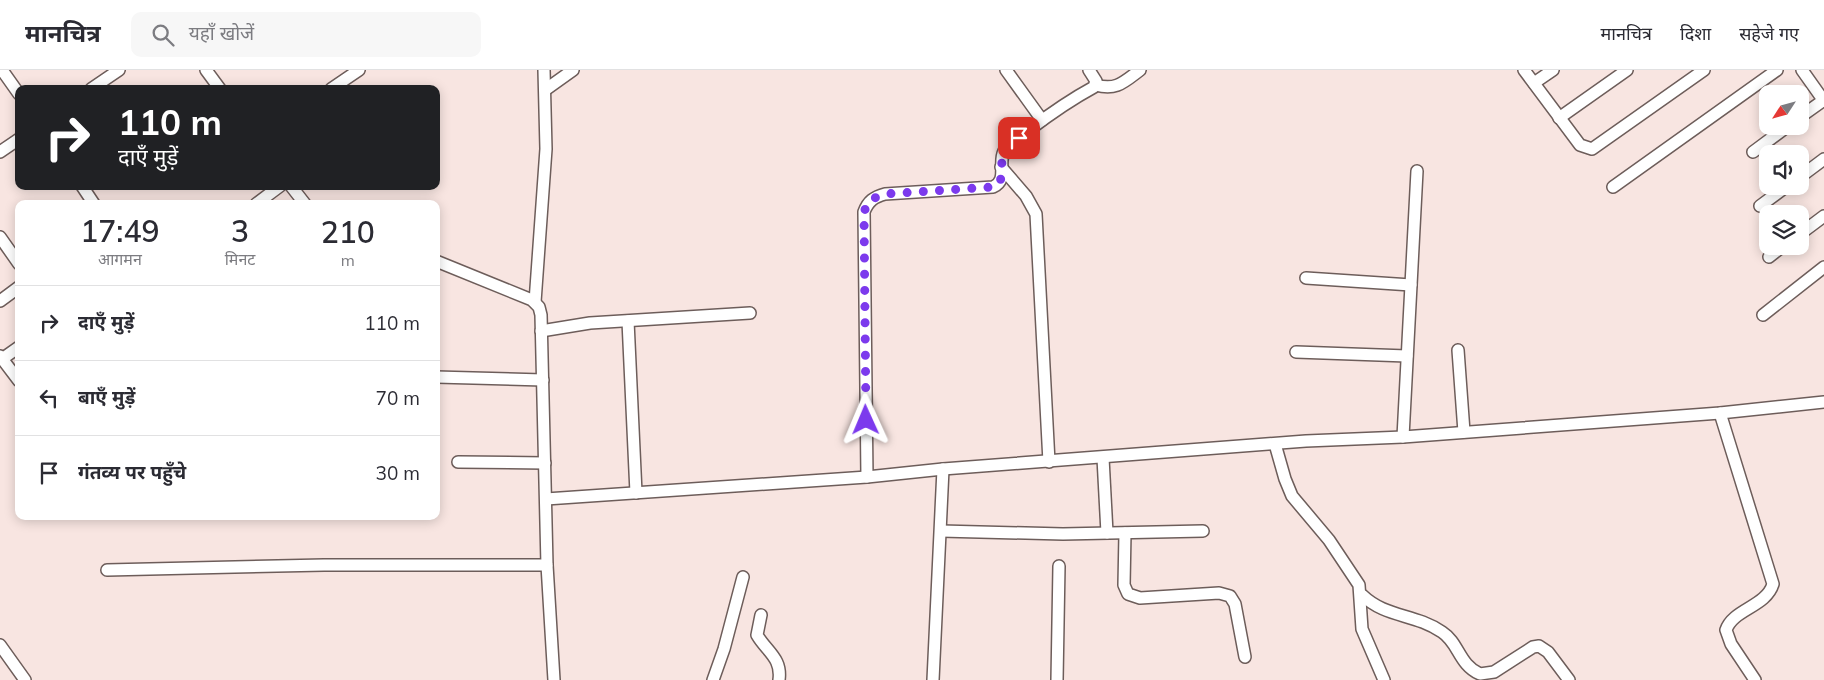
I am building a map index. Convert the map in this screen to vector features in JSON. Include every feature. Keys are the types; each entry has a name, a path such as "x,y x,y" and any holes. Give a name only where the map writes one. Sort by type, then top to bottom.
{"street":[{"path":"2,70 15,88"},
{"path":"98,85 119,70"},
{"path":"337,85 359,70"},
{"path":"544,70 546,149 535,302 541,315 547,565 554,680"},
{"path":"545,90 573,70"},
{"path":"1006,70 1042,120"},
{"path":"1089,70 1096,84"},
{"path":"867,477 864,222 866,207 876,196 885,194 993,187 1001,181 1002,158 1007,147 1042,120 1096,84 1111,88 1140,70"},
{"path":"1524,70 1580,145 1586,148 1597,148 1704,70"},
{"path":"1534,83 1553,70"},
{"path":"1559,118 1626,70"},
{"path":"1613,187 1777,70"},
{"path":"1802,70 1824,100 1809,111"},
{"path":"208,71 215,85"},
{"path":"1753,152 1776,135"},
{"path":"0,152 15,142"},
{"path":"1809,170 1824,159"},
{"path":"1001,167 1026,196 1036,214 1049,462"},
{"path":"1403,437 1417,171"},
{"path":"261,200 275,190"},
{"path":"294,190 302,200"},
{"path":"1761,205 1775,195"},
{"path":"1809,227 1824,216"},
{"path":"0,237 15,258"},
{"path":"440,263 535,302"},
{"path":"1763,315 1824,267"},
{"path":"1306,278 1411,285"},
{"path":"0,301 15,290"},
{"path":"541,331 579,324 750,314"},
{"path":"628,321 636,493"},
{"path":"15,349 1,358 15,376"},
{"path":"1458,350 1464,432"},
{"path":"1296,352 1407,356"},
{"path":"440,377 542,380"},
{"path":"546,499 867,477 944,469 1275,444 1403,437 1720,413 1824,402"},
{"path":"1720,413 1773,584 1767,597 1732,621 1726,630 1731,644 1755,680"},
{"path":"1275,444 1292,496 1356,577 1362,595 1360,619 1362,629 1384,680"},
{"path":"1103,458 1107,533"},
{"path":"458,462 545,463"},
{"path":"934,680 944,469"},
{"path":"940,531 1107,533 1204,531"},
{"path":"1125,532 1124,585 1128,594 1140,598 1219,593 1230,596 1236,604 1245,657"},
{"path":"108,570 324,565 547,565"},
{"path":"1057,680 1059,566"},
{"path":"713,680 724,649 743,577"},
{"path":"1362,595 1376,607 1410,617 1444,633 1466,665 1480,674 1494,672 1533,647 1538,646 1548,652 1569,680"},
{"path":"761,615 757,635 777,661 780,668 779,680"},
{"path":"0,644 25,680"}],"route":[{"path":"866,420 864,212 869,201 876,196 885,194 993,187 998,185 1002,178 1001,163 1004,152 1007,147 1019,138"}]}
